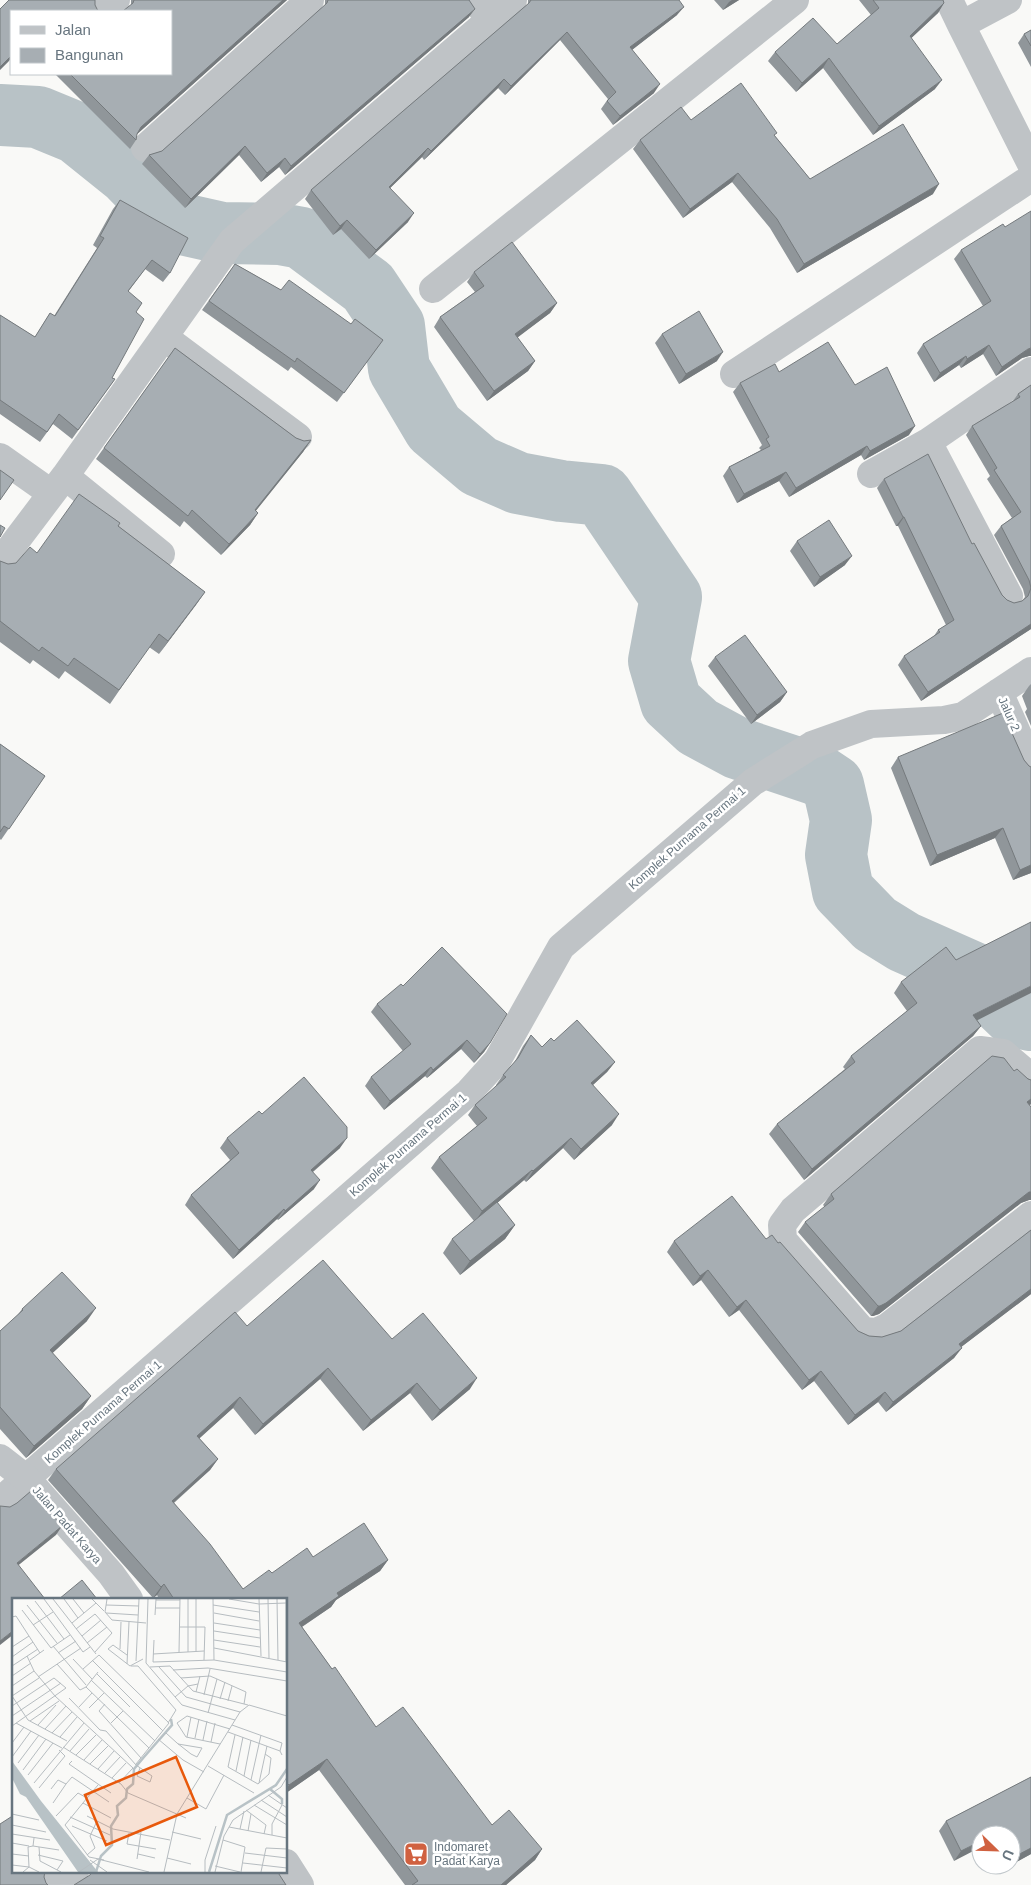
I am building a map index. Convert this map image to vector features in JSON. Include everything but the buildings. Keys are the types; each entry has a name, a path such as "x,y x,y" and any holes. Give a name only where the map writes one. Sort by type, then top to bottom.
{"street":[{"path":"105,10 116,0"},
{"path":"145,148 310,0"},
{"path":"0,562 232,241 482,10 513,0"},
{"path":"433,289 795,0"},
{"path":"949,0 1031,164"},
{"path":"961,25 1008,0"},
{"path":"734,374 1031,178"},
{"path":"164,337 298,437"},
{"path":"871,474 928,442 1031,370"},
{"path":"928,442 1009,596"},
{"path":"0,457 58,484 161,554"},
{"path":"999,692 1031,670"},
{"name":"Komplek Purnama Permai 1","path":"0,1501 469,1092 497,1061 561,947 753,782 812,745 871,724 944,720 963,716 999,692"},
{"name":"Jalur 2","path":"999,692 1031,764"},
{"path":"1031,1077 1003,1054 980,1050 793,1210 782,1225 783,1240 863,1331 876,1332 887,1327 1031,1215"},
{"name":"Jalan Padat Karya","path":"0,1458 27,1479 111,1574 128,1598"},
{"path":"288,1866 300,1885"},
{"path":"53,1885 74,1872"}],"waterway":[{"path":"0,115 38,117 77,133 128,174 167,214 182,224 222,233 280,234 302,238 368,287 394,326 399,369 434,428 479,466 518,483 561,491 602,495 671,597 659,661 671,702 698,727 737,748 818,775 833,785 841,820 836,855 843,891 875,924 904,942 974,973 1016,1017 1031,1020"}],"place":[{"name":"Indomaret Padat Karya","path":"416,1854"}]}
